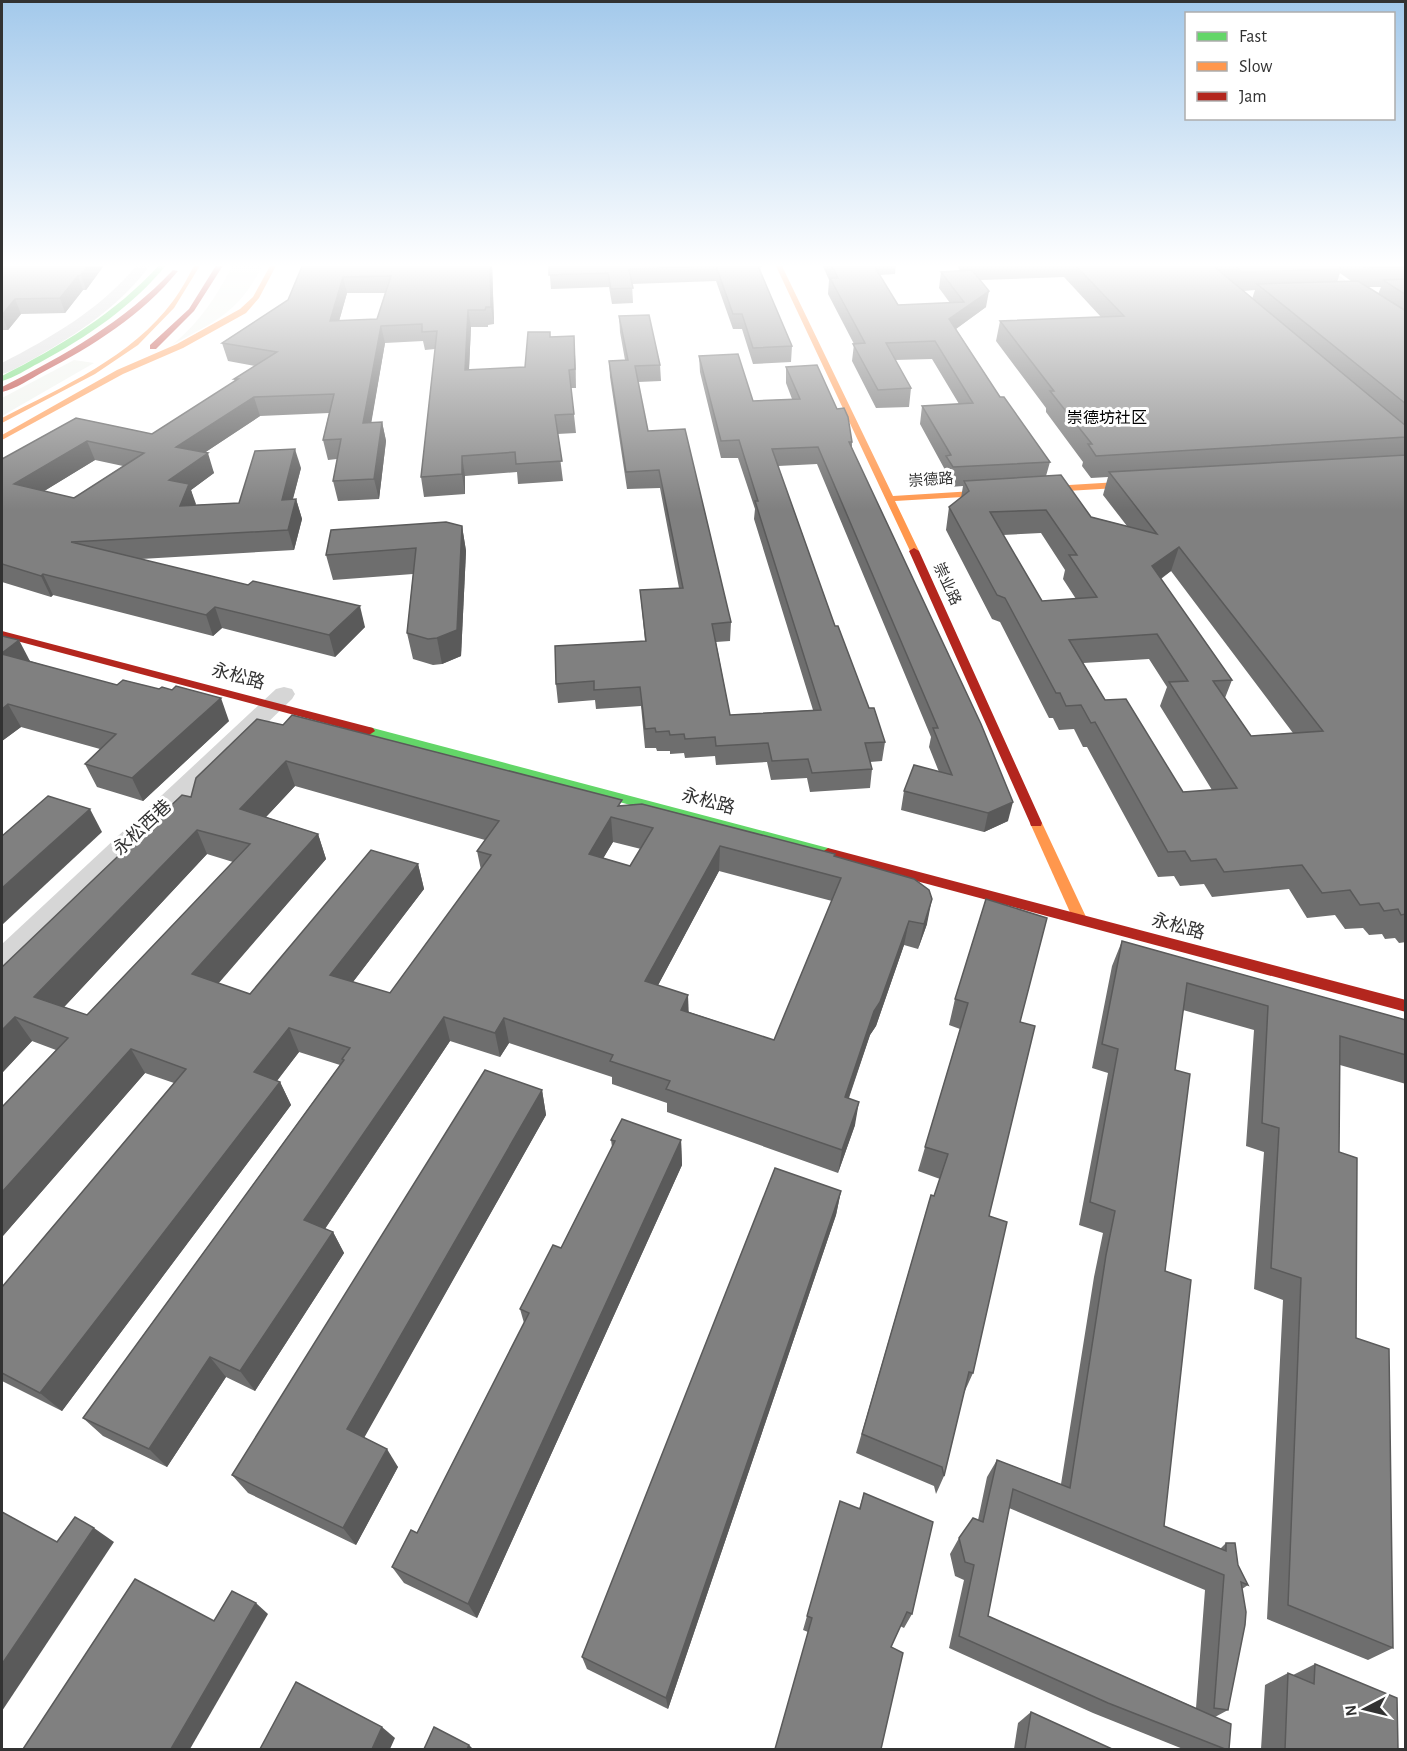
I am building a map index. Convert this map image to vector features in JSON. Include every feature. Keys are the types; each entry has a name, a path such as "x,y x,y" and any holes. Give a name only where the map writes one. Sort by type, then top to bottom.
{"main road":[{"path":"2,379 65,346"},
{"path":"2,390 85,346"},
{"path":"2,420 106,365 131,346"},
{"path":"120,372 152,346"},
{"path":"2,438 120,372 181,346"},
{"name":"崇业路","path":"817,346 1077,899 1080,919"},
{"name":"崇德路","path":"890,499 1159,482"},
{"name":"永松路","path":"2,620 278,700 1406,1006"},
{"name":"永松路","path":"2,634 278,700 364,715"},
{"path":"1050,892 1077,899"}],"street":[{"path":"2,369 43,346"},
{"name":"永松西巷","path":"2,962 278,700"}],"shaded area":[{"path":"74,360 94,363 2,416 2,398"}],"building":[{"path":"239,346 377,346 363,423 382,422 374,479 333,481 341,439 323,440 334,394 254,397 176,447 208,453 169,480 189,484 180,506 239,503 255,451 295,449 282,500 296,499 288,530 71,542 248,585 253,581 360,606 329,635 215,607 206,615 43,574 41,576 2,564 2,459 76,418 152,434 277,352","holes":["87,441 144,453 74,498 14,484"]},
{"path":"435,346 466,346 465,370 525,367 527,346 574,346 575,369 569,370 574,414 555,415 562,461 516,464 515,452 462,456 462,474 421,477"},
{"path":"625,346 656,346 660,365 635,366 648,431 685,429 731,622 712,624 730,715 821,710 755,501 758,501 739,440 721,441 699,356 738,354 753,401 800,399 786,367 817,365 837,409 844,408 848,417 852,442 849,442 981,724 1013,802 988,813 904,791 914,765 952,775 933,728 938,728 818,447 772,449 835,626 838,626 869,708 874,708 885,742 865,743 872,769 812,773 808,759 772,761 768,743 716,746 715,737 685,739 684,734 670,735 669,731 656,732 655,728 645,729 640,687 594,690 594,681 556,684 555,646 646,641 640,590 683,588 659,470 626,472 609,361 628,360"},
{"path":"752,346 792,346 753,348"},
{"path":"854,346 888,346 911,388 878,390"},
{"path":"938,346 966,346 1000,397 1004,397 1050,462 953,467 946,456 951,455 922,406 973,403"},
{"path":"1019,346 1309,346 1406,426 1406,437 1096,456 1088,444 1092,444 1050,391 1054,391"},
{"path":"1334,346 1406,346 1406,404"},
{"path":"1406,455 1406,914 1401,915 1398,909 1384,911 1379,903 1360,905 1350,890 1322,893 1302,865 1224,872 1216,859 1191,861 1185,851 1168,852 1095,722 1091,723 1081,705 1066,706 1060,693 1056,693 1005,598 997,595 949,507 969,491 964,481 1061,475 1091,517 1157,534 1109,472","holes":["1046,510 1077,555 1069,555 1097,597 1042,601 990,512","1179,547 1323,731 1251,736 1213,681 1232,680 1152,566","1157,634 1188,681 1169,682 1237,788 1183,792 1126,699 1105,700 1069,640"]},
{"path":"446,522 462,526 457,630 437,638 428,639 407,633 416,548 326,555 331,530"},
{"path":"2,636 19,640 2,653"},
{"path":"2,654 117,685 123,680 159,689 162,687 172,690 176,686 221,698 132,778 85,764 116,734 8,704 2,709"},
{"path":"292,715 622,800 618,806 642,804 835,854 834,856 914,879 929,890 932,899 924,924 909,921 880,1002 874,1011 845,1097 859,1102 842,1150 666,1089 670,1081 610,1061 613,1055 504,1018 495,1033 444,1017 304,1220 333,1232 240,1371 210,1357 149,1449 83,1418 344,1060 342,1059 350,1048 289,1028 254,1072 280,1082 40,1393 2,1373 2,1287 186,1069 131,1049 2,1192 2,1107 68,1038 15,1017 2,1030 2,967 182,795 191,797 196,778 257,719 283,725","holes":["286,761 499,821 477,851 491,855 390,993 330,975 418,864 371,850 250,994 192,974 318,834 240,809","611,817 653,828 630,866 589,854","197,830 250,844 87,1015 34,997","720,846 841,878 774,1040 681,1010 688,995 645,981"]},
{"path":"48,796 90,809 2,888 2,836"},
{"path":"986,899 1047,918 1020,1022 1035,1026 989,1216 1007,1222 973,1373 969,1372 944,1476 942,1467 862,1434 931,1195 934,1196 948,1154 925,1147 968,1003 955,999"},
{"path":"1122,941 1406,1020 1406,1055 1340,1036 1339,1152 1357,1158 1356,1338 1389,1349 1393,1648 1288,1605 1301,1278 1271,1268 1279,1128 1262,1123 1268,1006 1187,983 1175,1070 1190,1074 1165,1271 1191,1280 1164,1526 1226,1551 1226,1543 1235,1543 1238,1565 1248,1585 1241,1582 1246,1612 1245,1625 1228,1710 1214,1708 1224,1575 1013,1489 988,1616 1231,1724 1229,1749 1108,1703 959,1636 974,1565 965,1562 959,1538 973,1518 983,1522 997,1460 1070,1488 1106,1255 1115,1211 1090,1202 1118,1049 1102,1044"},
{"path":"485,1070 542,1090 347,1429 387,1449 343,1528 232,1475"},
{"path":"622,1119 681,1140 468,1604 392,1567 411,1530 417,1533 529,1313 520,1309 553,1245 561,1248 615,1141 611,1140"},
{"path":"775,1168 841,1191 666,1698 582,1657"},
{"path":"864,1493 933,1522 912,1614 907,1612 891,1647 903,1653 881,1749 775,1749 812,1618 807,1616 840,1501 860,1509"},
{"path":"2,1512 57,1542 75,1517 94,1528 2,1664"},
{"path":"135,1579 214,1621 232,1591 256,1603 171,1749 23,1749"},
{"path":"1315,1664 1397,1698 1398,1749 1285,1749 1288,1673 1314,1684"},
{"path":"296,1682 382,1727 372,1749 260,1749"},
{"path":"1031,1712 1112,1749 1025,1749"},
{"path":"434,1727 469,1745 467,1749 424,1749"}],"traffic: fast":[{"path":"2,379 63,346"},
{"path":"369,731 828,853"}],"traffic: slow":[{"path":"2,421 93,372 131,346"},
{"path":"2,438 120,372 181,346"},
{"path":"817,346 914,551"},
{"path":"890,499 1151,483"},
{"path":"1036,823 1080,919"}],"traffic: jam":[{"path":"2,390 84,346"},
{"path":"914,551 1036,823"},
{"path":"2,634 369,731"},
{"path":"828,853 1406,1006"}],"district":[{"name":"崇德坊社区","path":"1107,418"}]}
